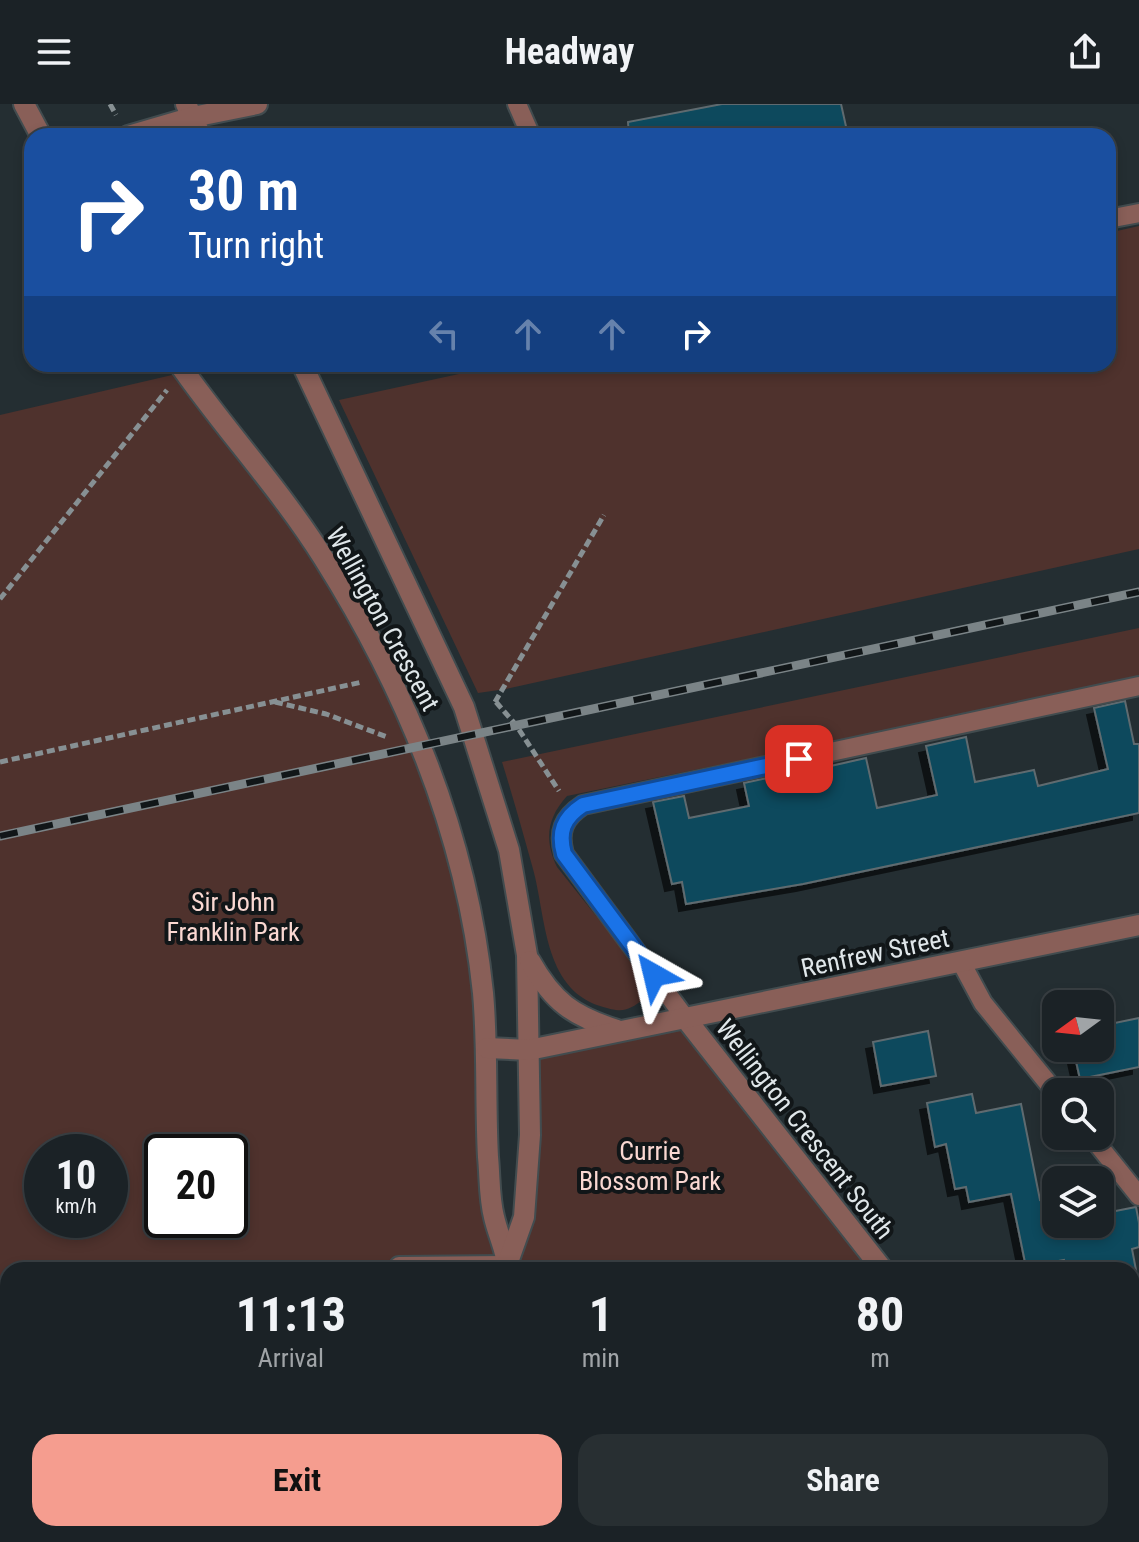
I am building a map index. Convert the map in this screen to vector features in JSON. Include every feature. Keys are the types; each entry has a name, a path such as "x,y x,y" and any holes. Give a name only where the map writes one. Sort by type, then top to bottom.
{"street":[{"path":"24,104 37,128"},
{"path":"159,128 257,104"},
{"name":"Wellington Crescent","path":"185,372 290,507 325,560 387,671 440,797 465,883 476,936 487,1048 488,1153 493,1215 507,1262"},
{"name":"Wellington Crescent","path":"306,372 464,707 509,850 527,955 530,1135 524,1217 510,1262"},
{"name":"Renfrew Street","path":"487,1048 529,1050 1139,925"},
{"name":"Renfrew Street","path":"527,955 545,987 564,1006 584,1020 621,1032"},
{"name":"Wellington Crescent South","path":"686,1019 877,1262"}],"lane":[{"path":"517,104 528,128"},
{"path":"1116,217 1139,213"},
{"path":"686,1019 564,854 560,838 564,823 572,812 583,805 1139,686"},
{"path":"961,962 983,1003 1044,1078"},
{"path":"1102,1150 1139,1196"}],"path":[{"path":"0,599 171,384"},
{"path":"495,702 604,515"},
{"path":"0,762 355,685 387,671"},
{"path":"274,702 326,714 421,746"},
{"path":"523,735 572,812"}],"green space":[{"path":"1139,226 1139,549 506,689 478,693 339,400 468,372 1116,372 1116,231"},
{"name":"Sir John Franklin Park","path":"185,372 367,634 465,883 488,1153 507,1262 0,1262 0,415"},
{"path":"1139,628 1139,679 567,796 552,821 549,838 553,857 557,867 644,976 645,998 624,1010 614,1010 581,997 567,984 550,948 533,869 502,762"},
{"name":"Sir John Franklin Park","path":"686,1019 877,1262 507,1262 524,1217 529,1050"}],"building":[{"path":"722,104 841,104 846,128 628,128 628,122"},
{"path":"1125,701 1134,744 1139,744 1139,813 803,884 686,904 682,882 672,884 653,802 684,796 689,818 749,806 744,783 866,758 877,808 937,795 926,746 966,737 975,782 1034,770 1038,786 1108,769 1094,708"},
{"path":"1139,1018 1139,1067 1080,1078 1076,1062 1114,1062 1114,1023"},
{"path":"928,1031 936,1076 881,1086 873,1042"},
{"path":"972,1094 976,1113 1021,1104 1042,1200 1042,1238 1114,1238 1114,1211 1136,1207 1139,1247 1132,1249 1134,1262 1025,1262 1011,1194 969,1202 966,1187 955,1189 946,1144 935,1147 927,1103"}],"railway":[{"path":"0,836 1139,592"}],"route":[{"path":"654,975 564,854 560,838 564,823 572,812 583,805 799,759"}],"park label":[{"name":"Currie Blossom Park","path":"650,1166"}]}
